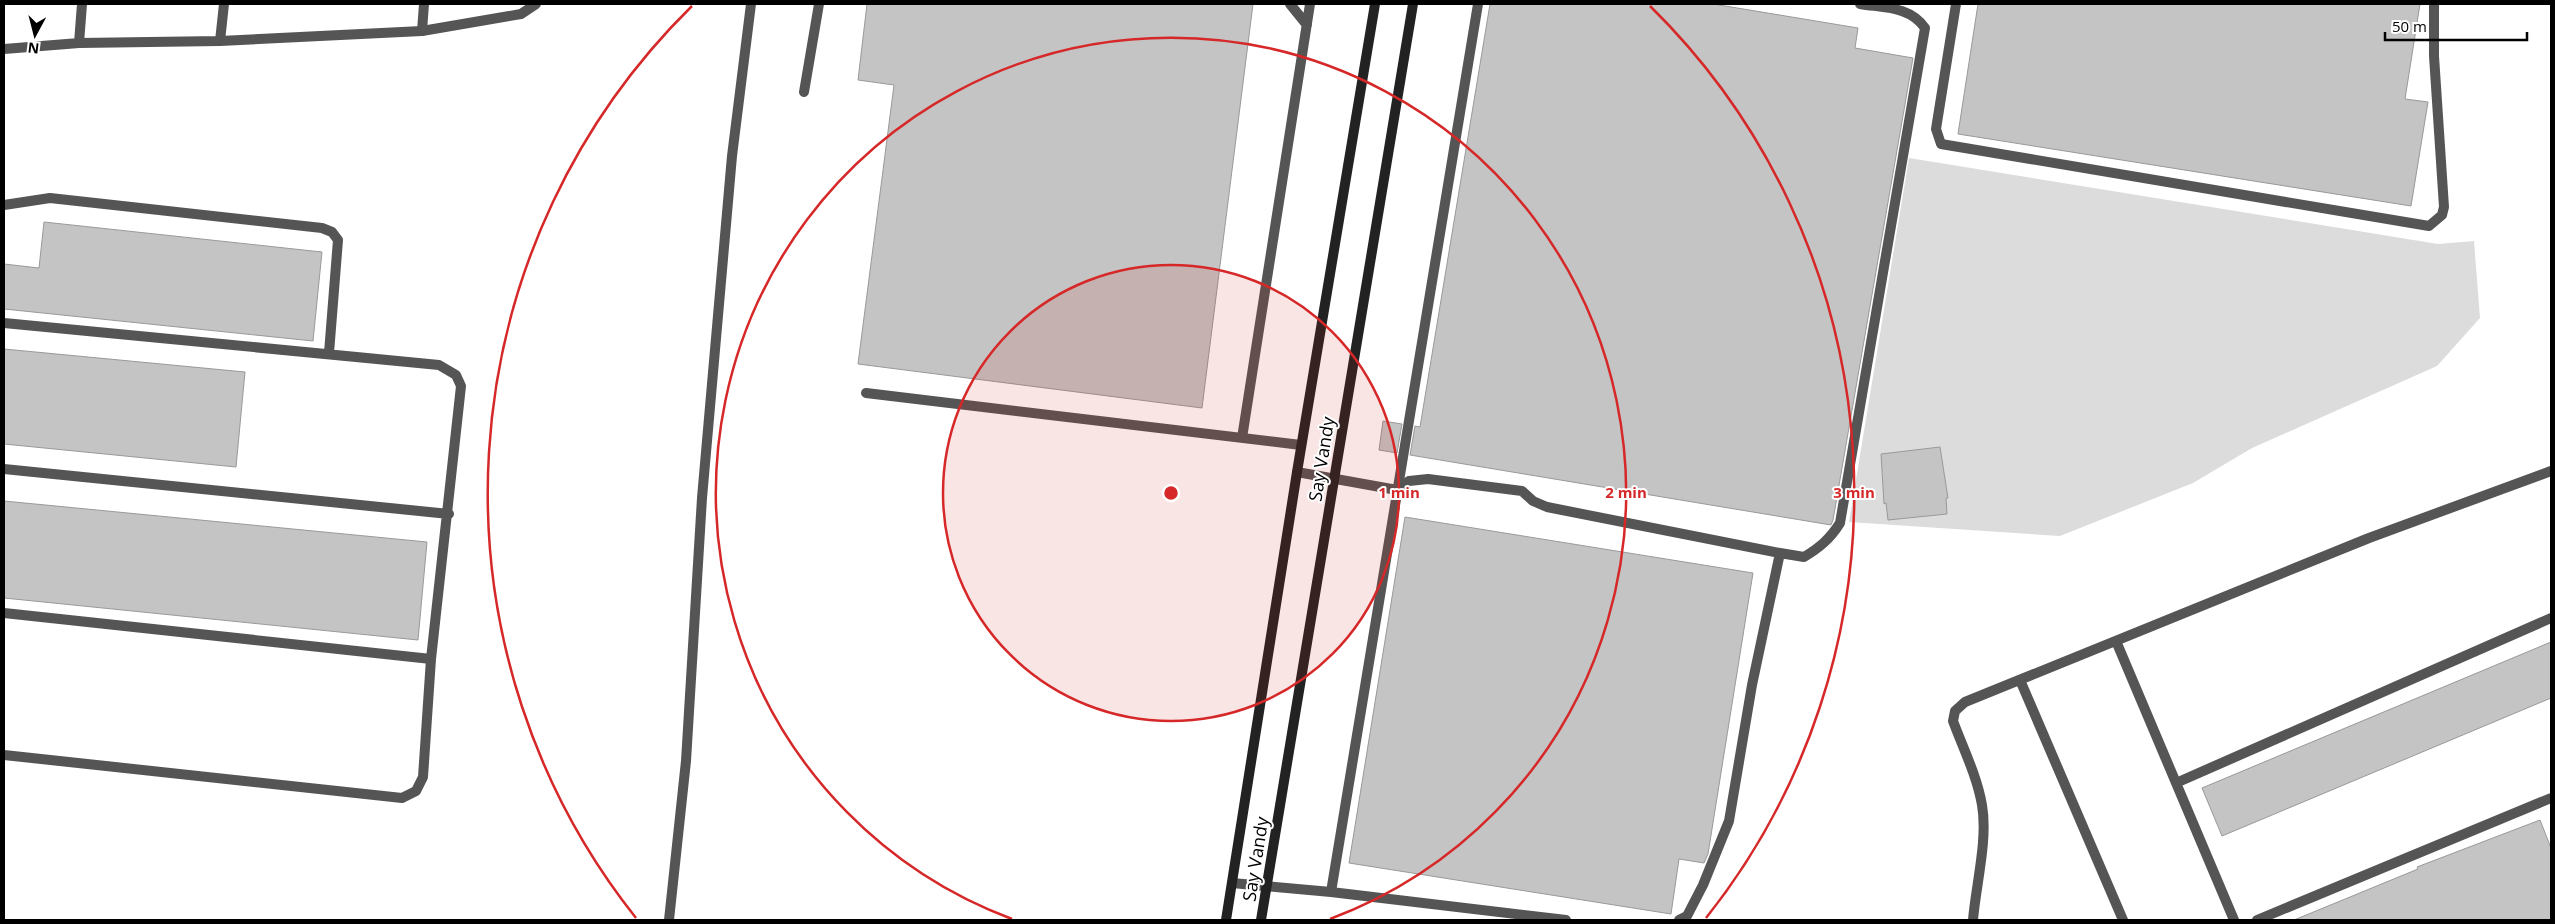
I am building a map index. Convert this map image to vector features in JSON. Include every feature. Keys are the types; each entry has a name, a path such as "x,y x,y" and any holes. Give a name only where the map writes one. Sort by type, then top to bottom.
{"street":[{"path":"79,43 82,4"},
{"path":"220,41 224,4"},
{"path":"422,31 424,4"},
{"path":"4,49 79,43 220,41 422,31 521,14 536,4"},
{"path":"669,920 686,761 702,498 730,175 751,4"},
{"path":"804,92 819,4"},
{"path":"1290,4 1307,25"},
{"path":"1242,438 1310,4"},
{"name":"Say Vandy","path":"1226,920 1301,445 1375,4"},
{"name":"Say Vandy","path":"1261,920 1412,4"},
{"path":"1331,892 1478,4"},
{"path":"1297,472 1397,490 1409,481 1428,478 1522,491 1533,501 1548,508 1780,553 1804,557 1820,547 1833,535 1840,524 1925,28 1919,20 1908,12 1860,4"},
{"path":"1956,4 1936,129 1941,144 2429,226 2442,215 2444,207 2434,56 2434,4"},
{"path":"4,204 50,198 327,230 338,240 329,353"},
{"path":"4,323 439,365 456,375 461,386 449,514 431,659 424,778 416,792 402,798 4,755"},
{"path":"866,393 1301,445"},
{"path":"4,469 449,514"},
{"path":"1973,920 1982,831 1982,806 1976,781 1953,721 1955,711 1965,702 2369,538 2551,471"},
{"path":"1679,920 1687,916 1703,884 1729,821 1752,685 1780,553"},
{"path":"4,613 431,659"},
{"path":"2176,783 2551,618"},
{"path":"2116,641 2234,920"},
{"path":"2020,680 2123,920"},
{"path":"2257,920 2551,798"},
{"path":"1232,883 1266,888 1331,892 1566,920"}],"shaded area":[{"path":"1909,158 2438,244 2474,241 2480,318 2437,366 2252,448 2193,483 2060,536 1849,522"}],"building":[{"path":"867,4 1253,4 1202,408 858,364 894,85 858,80"},
{"path":"1490,4 1713,4 1858,28 1855,48 1913,58 1831,525 1410,455 1415,426 1420,427"},
{"path":"1978,4 2420,4 2405,99 2428,102 2411,206 1958,134"},
{"path":"44,222 322,252 313,341 4,309 4,264 39,268"},
{"path":"4,349 245,372 236,467 4,444"},
{"path":"1383,421 1402,424 1397,453 1379,450"},
{"path":"1940,447 1948,498 1946,498 1947,514 1888,520 1886,503 1884,504 1881,454"},
{"path":"4,501 427,542 418,640 4,598"},
{"path":"1405,517 1753,573 1708,854 1704,863 1679,859 1671,914 1349,863"},
{"path":"2551,642 2551,698 2222,836 2202,788"},
{"path":"2540,820 2551,848 2551,920 2294,920 2418,869 2417,867"}]}
